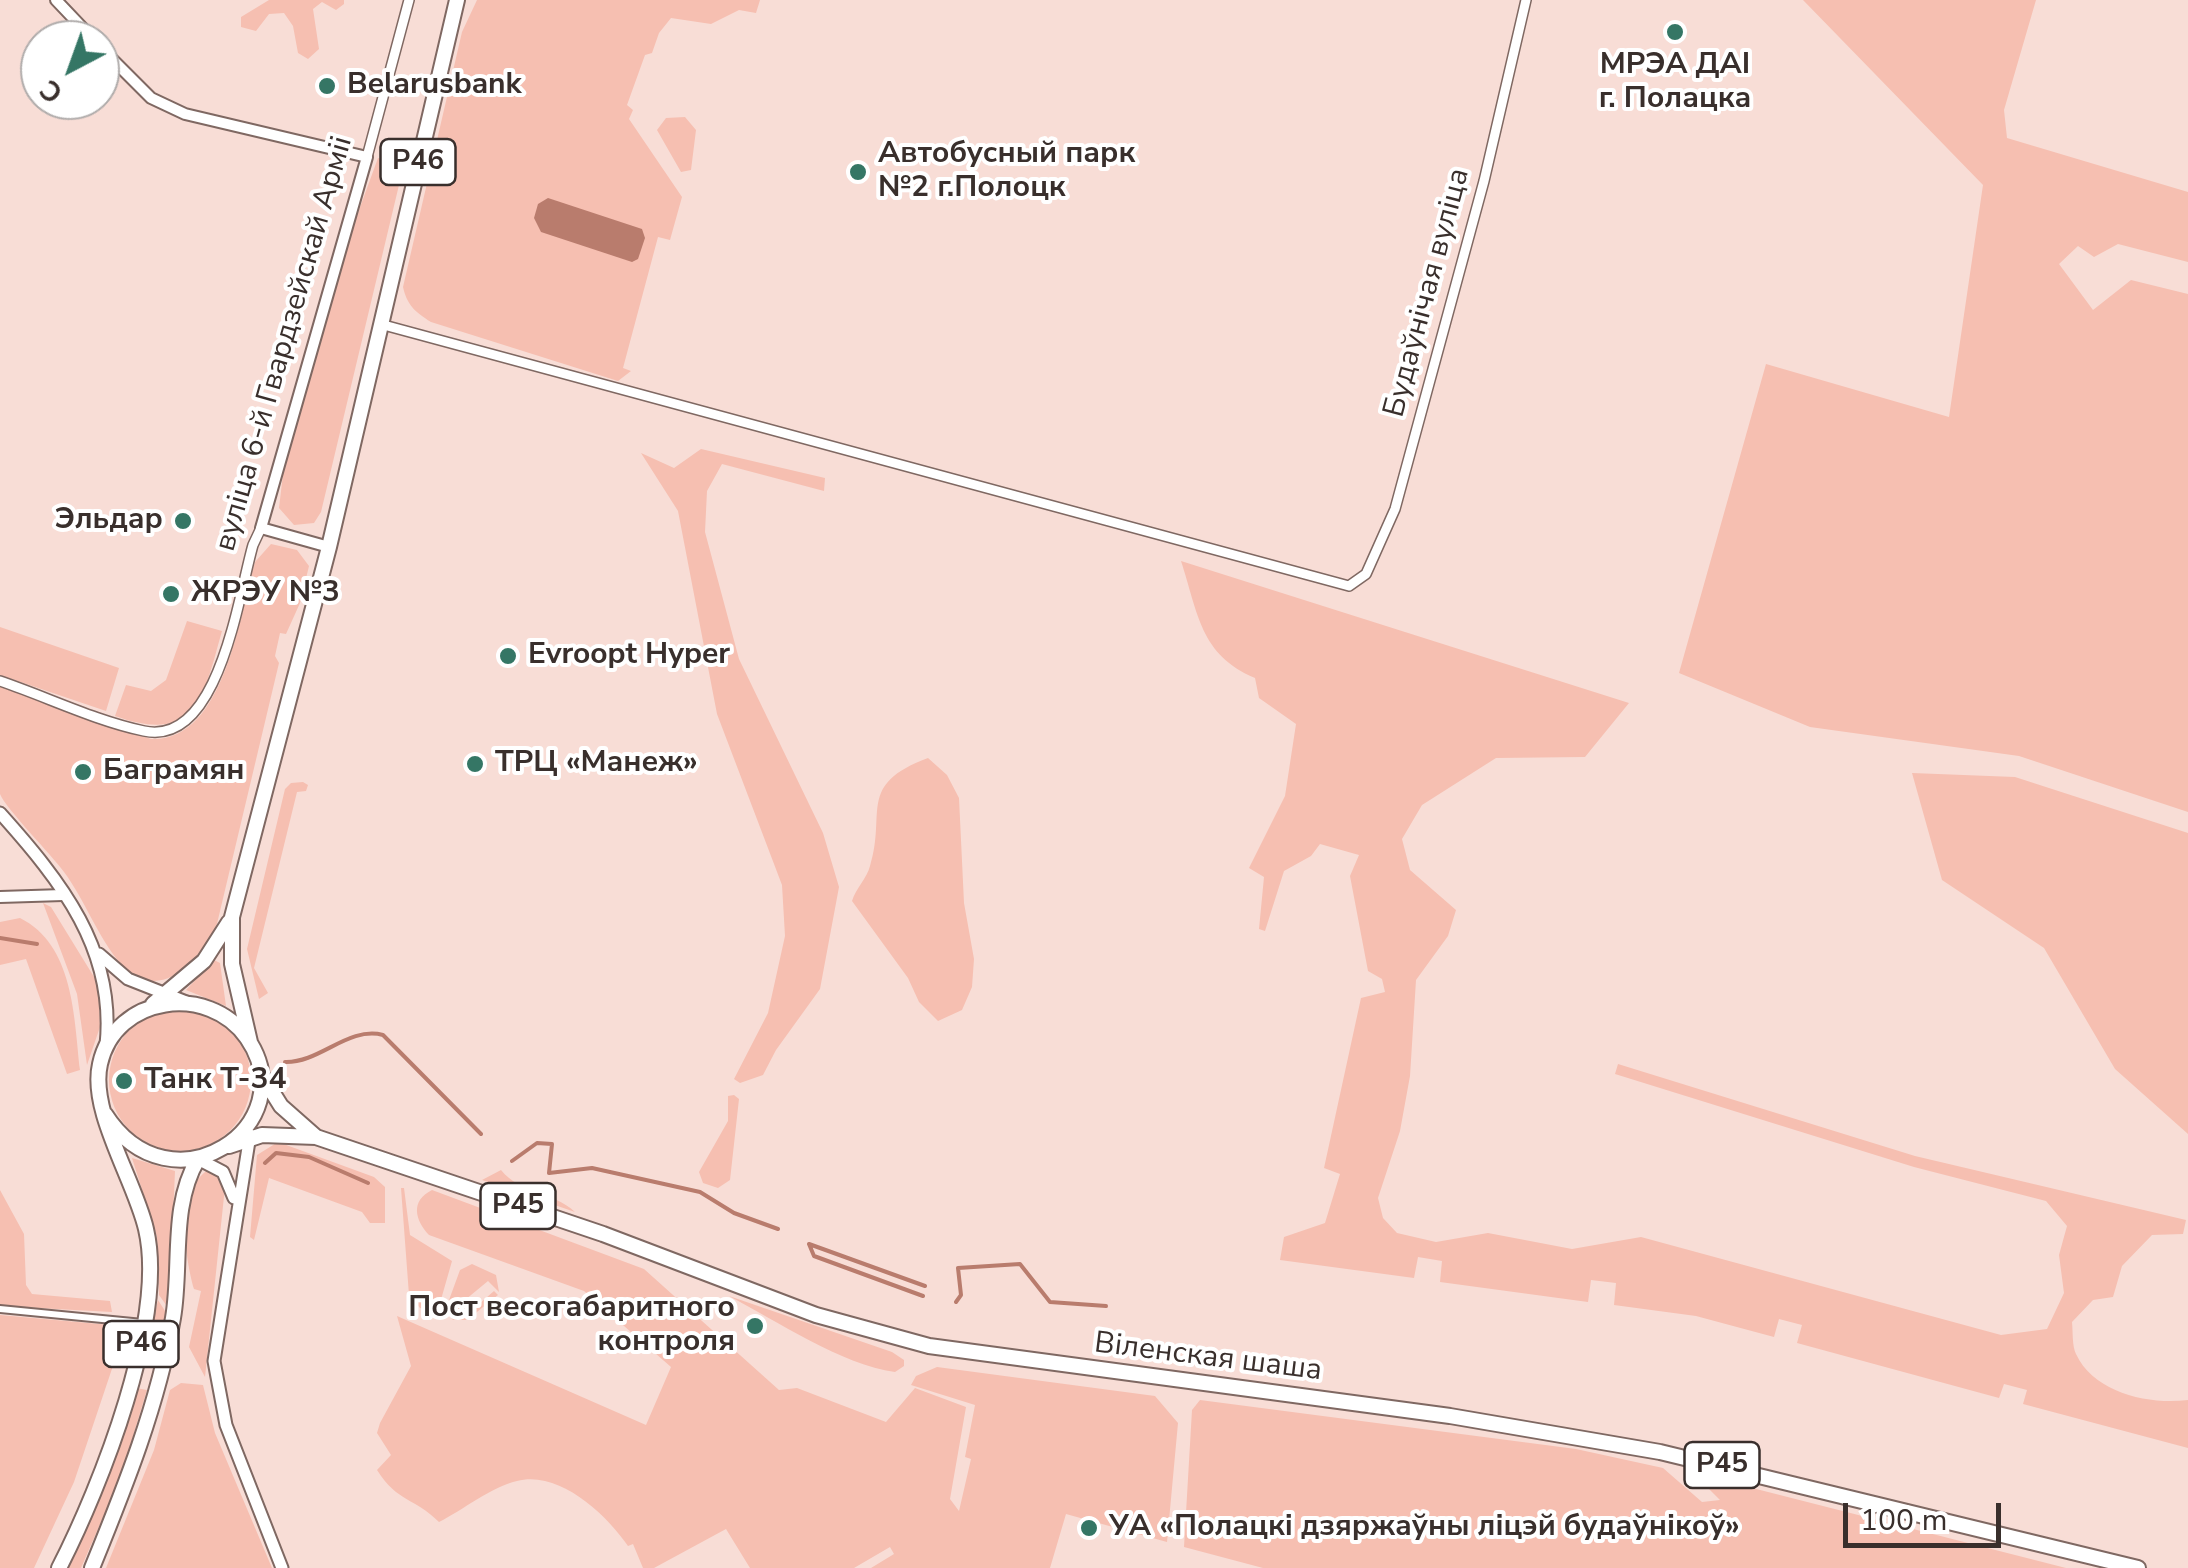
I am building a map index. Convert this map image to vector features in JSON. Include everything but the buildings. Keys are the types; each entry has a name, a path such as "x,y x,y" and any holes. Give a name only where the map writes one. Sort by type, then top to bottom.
{"main road":[{"name":"Р46","path":"252,1116 260,1086 232,964 232,917 329,547 457,0"},
{"path":"0,814 63,895 99,954 128,979 232,1020 250,1042"},
{"name":"Р46","path":"59,1568 102,1467 148,1323 151,1269 147,1232 97,1077 106,1045 120,1027 204,961 232,917"},
{"path":"99,954 110,1010 106,1045"},
{"path":"148,1008 189,1002"},
{"name":"Р45","path":"258,1069 280,1106 316,1137"},
{"path":"106,1114 130,1145 145,1154 179,1162 198,1160 229,1146 252,1116"},
{"path":"252,1116 214,1361 226,1425 282,1568"},
{"name":"Р45","path":"229,1146 280,1133 316,1137"},
{"name":"Віленская шаша","path":"316,1137 620,1240 816,1315 913,1342 1578,1437 1752,1472 2138,1568"},
{"name":"Р46","path":"92,1568 130,1476 161,1375 179,1273 182,1194 198,1160"},
{"path":"198,1160 223,1172 236,1207"}],"street":[{"path":"56,0 75,20"},
{"name":"вуліца 6-й Гвардзейскай Арміі","path":"0,680 144,732 172,731 197,715 206,702 252,545 262,528 409,0"},
{"name":"Будаўнічая вуліца","path":"380,324 1349,586 1366,574 1395,509 1484,181 1526,0"},
{"path":"120,66 151,98 185,114 367,157"},
{"path":"262,528 329,547"},
{"path":"0,897 63,895"},
{"path":"0,1310 148,1323"}],"shaded area":[{"path":"269,0 344,0 344,4 336,10 322,2 313,9 319,49 308,59 298,53 293,26 284,13 269,14 256,31 241,27 241,17"},
{"path":"477,0 760,0 756,13 739,10 711,24 671,18 659,33 652,53 645,55 627,105 633,110 629,119 682,197 670,240 658,237 623,368 631,371 618,381 431,322 412,308 405,293 403,287 462,32"},
{"path":"1803,0 2036,0 2004,110 2007,138 2188,192 2188,262 2118,244 2094,257 2078,246 2059,264 2093,310 2131,280 2188,294 2188,812 2019,756 1810,727 1679,673 1766,364 1949,417 1983,185"},
{"path":"685,117 696,130 691,170 681,172 657,130 666,118"},
{"path":"378,158 404,164 321,512 314,523 294,525 279,508 283,474 355,221"},
{"path":"548,198 642,229 645,238 638,259 632,262 541,232 534,218 538,204"},
{"path":"701,449 825,478 824,491 722,464 707,491 705,532 739,659 823,833 839,887 820,989 763,1075 740,1083 734,1079 768,1013 785,936 782,885 717,714 678,511 641,453 674,468"},
{"path":"271,544 297,550 309,566 300,603 286,634 280,633 275,656 279,663 216,928 188,966 162,980 149,981 135,976 113,954 64,872 0,794 0,686 151,739 176,735 196,720 212,699 234,643 255,562"},
{"path":"1181,561 1629,703 1585,757 1496,758 1422,805 1402,839 1410,870 1456,910 1448,936 1416,980 1410,1076 1400,1131 1378,1198 1383,1218 1397,1233 1436,1242 1488,1233 1572,1249 1641,1237 2001,1335 2047,1329 2064,1293 2059,1255 2067,1226 2046,1201 1914,1167 1615,1074 1618,1064 1915,1156 2186,1220 2183,1234 2152,1235 2122,1266 2113,1297 2093,1300 2072,1322 2076,1354 2084,1367 2109,1387 2140,1398 2188,1400 2188,1448 2023,1404 2027,1390 2004,1384 1999,1398 1797,1343 1802,1325 1779,1319 1774,1337 1696,1316 1614,1305 1616,1283 1591,1280 1588,1302 1440,1282 1442,1261 1418,1257 1414,1278 1280,1260 1284,1237 1325,1223 1340,1174 1324,1168 1361,998 1385,992 1382,979 1368,971 1350,876 1359,855 1320,844 1311,856 1284,871 1265,931 1259,929 1264,877 1249,868 1285,796 1296,724 1259,698 1255,678 1237,669 1212,645 1197,615"},
{"path":"187,621 222,631 209,677 192,710 180,720 164,724 115,716 126,685 151,691 166,680"},
{"path":"0,627 119,668 106,711 0,675"},
{"path":"928,758 947,775 959,798 964,903 974,959 972,987 962,1010 938,1021 919,1002 908,978 852,901 870,866 882,790 906,768"},
{"path":"1912,773 2015,777 2188,833 2188,1134 2115,1069 2044,948 1942,880"},
{"path":"291,783 308,785 306,791 297,792 254,968 268,993 259,999 247,949 285,789"},
{"path":"43,903 51,907 99,985 100,1027 87,1065 77,994"},
{"path":"20,918 38,930 61,964 73,1006 80,1070 67,1074 26,959 0,965 0,922"},
{"path":"214,960 220,963 226,1006 186,990"},
{"path":"180,1009 207,1014 230,1030 246,1053 251,1080 246,1107 230,1130 207,1146 180,1151 153,1146 130,1130 114,1107 109,1080 114,1053 130,1030 153,1014"},
{"path":"728,1096 739,1099 730,1180 718,1188 703,1183 699,1172 728,1121"},
{"path":"278,1142 374,1177 385,1187 385,1223 370,1223 362,1212 269,1178 254,1240 250,1237 257,1155"},
{"path":"132,1158 175,1171 169,1309 159,1295 157,1237"},
{"path":"208,1170 219,1175 225,1187 205,1377 189,1347 201,1291 194,1289 185,1225 191,1193"},
{"path":"501,1170 517,1184 575,1212 482,1180"},
{"path":"401,1188 410,1235 452,1261 440,1303 432,1310 420,1308 409,1295"},
{"path":"0,1190 24,1234 26,1285 32,1294 110,1301 112,1312 0,1306"},
{"path":"432,1190 644,1269 779,1390 797,1388 886,1422 915,1388 966,1407 950,1499 959,1511 971,1459 965,1457 975,1405 911,1385 916,1376 937,1367 1155,1396 1178,1423 1167,1542 1066,1514 1050,1568 871,1568 894,1554 890,1547 854,1568 750,1568 726,1529 654,1568 643,1568 633,1544 628,1546 594,1508 565,1488 533,1479 497,1488 439,1522 392,1489 377,1470 391,1455 377,1433 380,1423 411,1366 397,1316 646,1425 671,1367 584,1291 429,1235 417,1211 420,1200"},
{"path":"472,1264 496,1275 499,1292 488,1281 465,1300 471,1311 494,1291 498,1295 467,1320 453,1320 445,1311 460,1270"},
{"path":"729,1296 892,1352 904,1360 904,1366 895,1372 853,1361"},
{"path":"158,1300 167,1314 153,1367 143,1364"},
{"path":"0,1315 121,1326 124,1333 74,1482 34,1568 0,1568"},
{"path":"181,1383 203,1385 215,1433 272,1568 106,1568 154,1450 170,1390"},
{"path":"136,1388 147,1390 121,1476 81,1568 67,1568 108,1472"},
{"path":"1200,1400 1576,1449 1663,1468 1702,1502 1720,1500 1707,1487 1708,1482 1721,1480 2066,1568 1263,1568 1184,1547 1192,1410"}],"waterway":[{"path":"0,938 37,944"},
{"path":"285,1062 310,1057 358,1036 383,1035 481,1134"},
{"path":"512,1161 537,1143 552,1144 549,1173 592,1168 700,1192 734,1213 778,1229"},
{"path":"265,1163 276,1153 309,1157 368,1183"},
{"path":"809,1244 814,1256 923,1296"},
{"path":"809,1244 925,1286"},
{"path":"956,1302 961,1295 958,1268 1020,1264 1050,1302 1106,1306"}],"place":[{"name":"МРЭА ДАІ г. Полацка","path":"1675,32"},
{"name":"Belarusbank","path":"327,86"},
{"name":"Автобусный парк №2 г.Полоцк","path":"858,172"},
{"name":"Эльдар","path":"183,521"},
{"name":"ЖРЭУ №3","path":"171,594"},
{"name":"Evroopt Hyper","path":"508,656"},
{"name":"ТРЦ «Манеж»","path":"475,764"},
{"name":"Баграмян","path":"83,772"},
{"name":"Танк Т-34","path":"124,1081"},
{"name":"Пост весогабаритного контроля","path":"755,1326"},
{"name":"УА «Полацкі дзяржаўны ліцэй будаўнікоў»","path":"1089,1528"}]}
